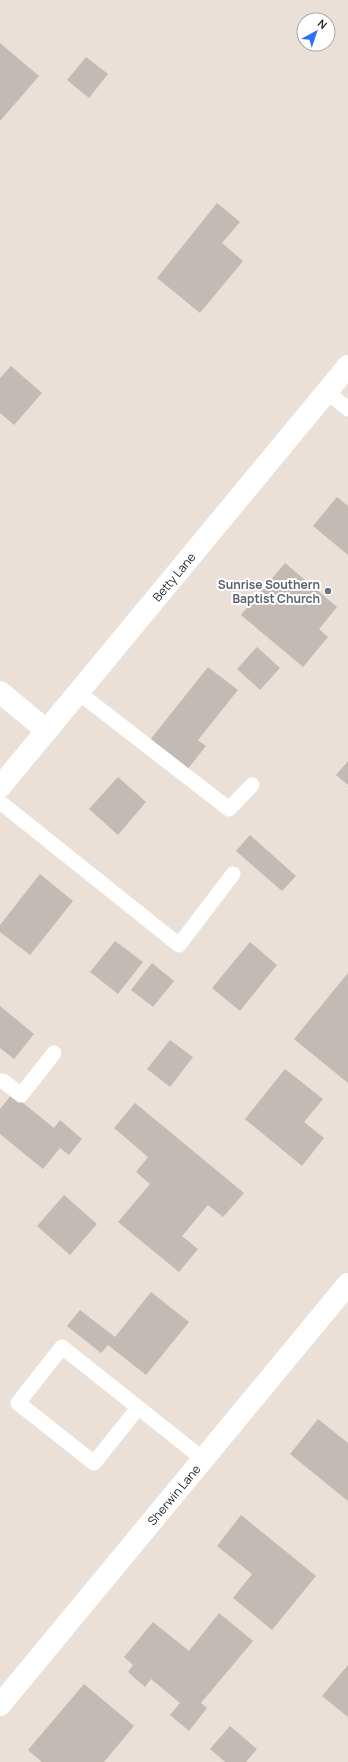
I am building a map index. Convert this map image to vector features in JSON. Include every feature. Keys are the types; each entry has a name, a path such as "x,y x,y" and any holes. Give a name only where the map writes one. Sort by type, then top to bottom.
{"street":[{"name":"Betty Lane","path":"0,787 348,366"},
{"path":"0,692 47,731"},
{"name":"Sherwin Lane","path":"0,1706 348,1284"}],"lane":[{"path":"327,392 348,409"},
{"path":"79,692 229,809 252,785"},
{"path":"0,802 179,945 233,874"},
{"path":"0,1081 3,1081 21,1095 54,1054"},
{"path":"138,1408 94,1463 18,1403 62,1347 203,1459"}],"building":[{"path":"0,43 39,76 0,121"},
{"path":"86,57 108,74 89,98 67,80"},
{"path":"217,203 240,222 222,243 243,261 200,313 157,278"},
{"path":"11,366 42,393 14,425 0,413 0,378"},
{"path":"337,497 348,506 348,555 313,526"},
{"path":"285,563 337,607 319,629 328,637 303,667 241,615"},
{"path":"257,647 280,668 260,690 237,669"},
{"path":"208,667 238,690 198,740 206,746 187,770 150,740"},
{"path":"348,761 348,785 336,775"},
{"path":"118,777 146,802 118,835 89,809"},
{"path":"250,835 296,876 282,891 236,851"},
{"path":"40,874 73,901 30,955 0,932 0,925"},
{"path":"115,941 143,962 118,994 90,972"},
{"path":"250,942 277,965 240,1011 212,988"},
{"path":"152,963 174,981 153,1007 131,990"},
{"path":"348,973 348,1083 294,1039"},
{"path":"0,1006 34,1034 14,1059 0,1048"},
{"path":"170,1040 193,1057 170,1087 147,1069"},
{"path":"285,1069 323,1099 304,1122 324,1138 302,1166 245,1119"},
{"path":"12,1094 54,1128 60,1120 82,1139 69,1155 60,1148 43,1169 0,1134 0,1109"},
{"path":"135,1103 244,1193 223,1217 208,1205 182,1236 198,1249 179,1272 118,1222 150,1184 136,1172 148,1157 114,1128"},
{"path":"64,1195 97,1224 70,1255 37,1226"},
{"path":"151,1292 189,1322 146,1375 108,1345 101,1353 67,1326 80,1310 115,1337"},
{"path":"318,1419 348,1443 348,1501 290,1454"},
{"path":"241,1515 316,1576 272,1630 233,1598 252,1574 217,1546"},
{"path":"219,1613 253,1641 201,1703 207,1708 189,1731 170,1715 180,1703 151,1679 145,1687 128,1672 133,1665 124,1657 153,1622 189,1651"},
{"path":"348,1665 348,1717 322,1696"},
{"path":"84,1684 134,1726 104,1762 42,1762 28,1750"},
{"path":"230,1726 257,1749 246,1762 225,1762 210,1749"}],"place":[{"name":"Sunrise Southern Baptist Church","path":"328,591"}]}
